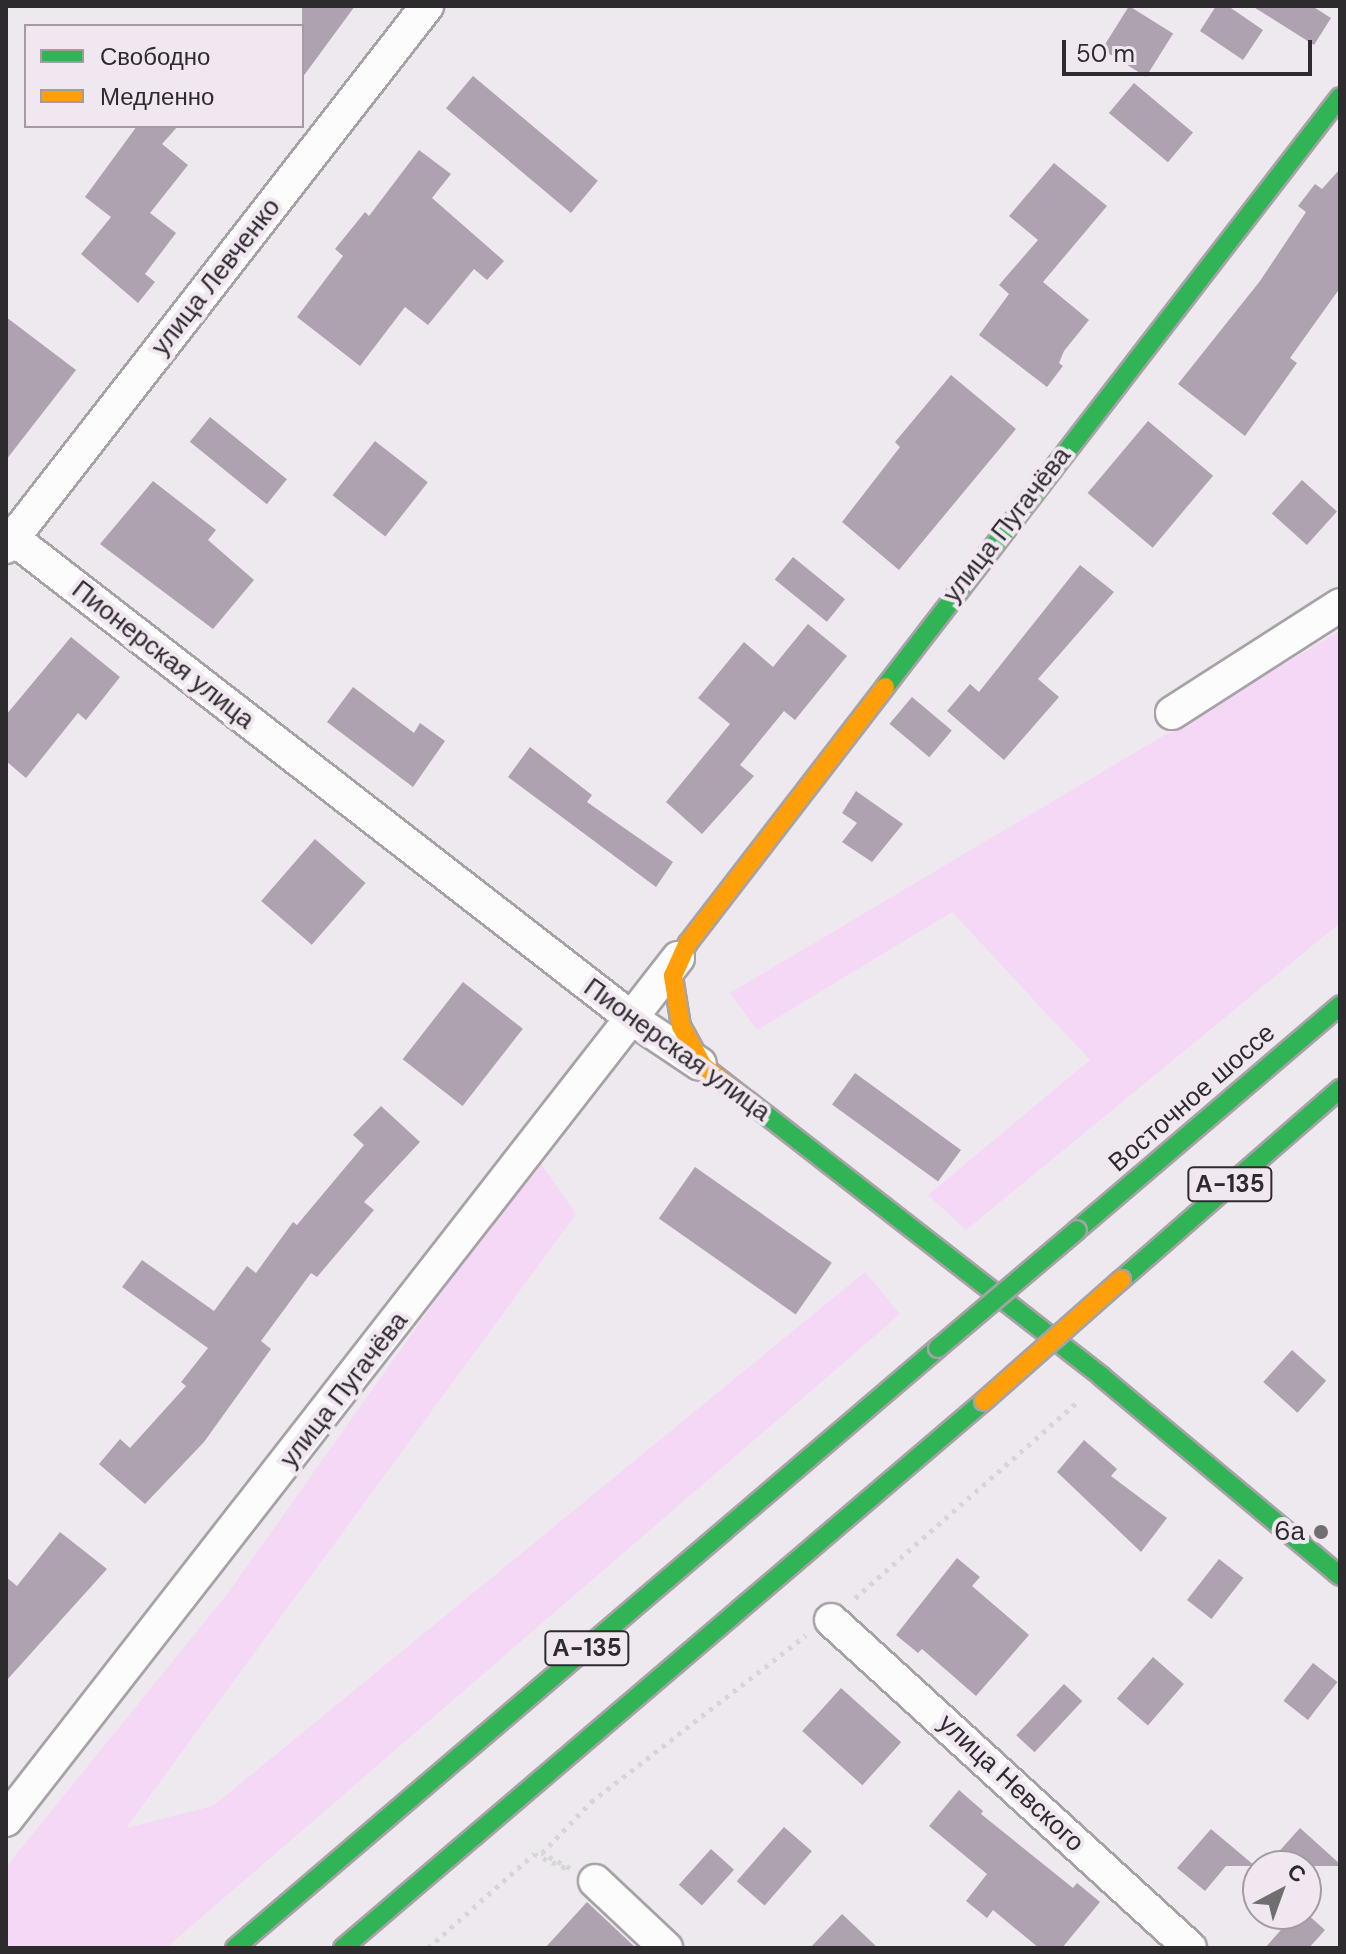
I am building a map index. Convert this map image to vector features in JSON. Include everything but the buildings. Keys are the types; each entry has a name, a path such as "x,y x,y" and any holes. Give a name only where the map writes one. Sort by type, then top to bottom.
{"main road":[{"name":"улица Пугачёва","path":"679,957 1340,97"},
{"path":"679,957 674,997 681,1026 703,1066"},
{"name":"Восточное шоссе","path":"235,1948 1340,1005"},
{"name":"Пионерская улица","path":"703,1066 1102,1377 1340,1576"},
{"name":"А-135","path":"343,1948 984,1401 1340,1089"}],"street":[{"name":"улица Левченко","path":"8,540 427,6"},
{"name":"Пионерская улица","path":"8,540 634,1020 703,1066"},
{"path":"1172,713 1340,605"},
{"name":"улица Пугачёва","path":"6,1820 634,1020 679,957"},
{"name":"улица Невского","path":"831,1620 1190,1948"},
{"path":"595,1881 666,1948"}],"path":[{"path":"542,1853 591,1802 831,1620 1102,1377"},
{"path":"428,1948 534,1854 542,1853 595,1881"},
{"path":"534,1854 595,1881"}],"shaded area":[{"path":"1340,631 1340,923 966,1230 928,1195 1090,1060 952,912 757,1030 730,993"},
{"path":"537,1158 576,1214 126,1828 213,1806 865,1272 900,1314 166,1948 6,1948 6,1867 228,1593"}],"traffic: fast":[{"path":"885,687 1340,97"},
{"path":"1077,1230 1340,1005"},
{"path":"1121,1280 1340,1089"},
{"path":"748,1101 1102,1377 1340,1576"},
{"path":"938,1348 1077,1230"},
{"path":"235,1948 938,1348"},
{"path":"343,1948 984,1401"}],"traffic: slow":[{"path":"748,1101 703,1066 681,1026 673,976 688,943 885,687"},
{"path":"984,1401 1121,1280"}],"place":[{"name":"6а","path":"1321,1532"}]}
